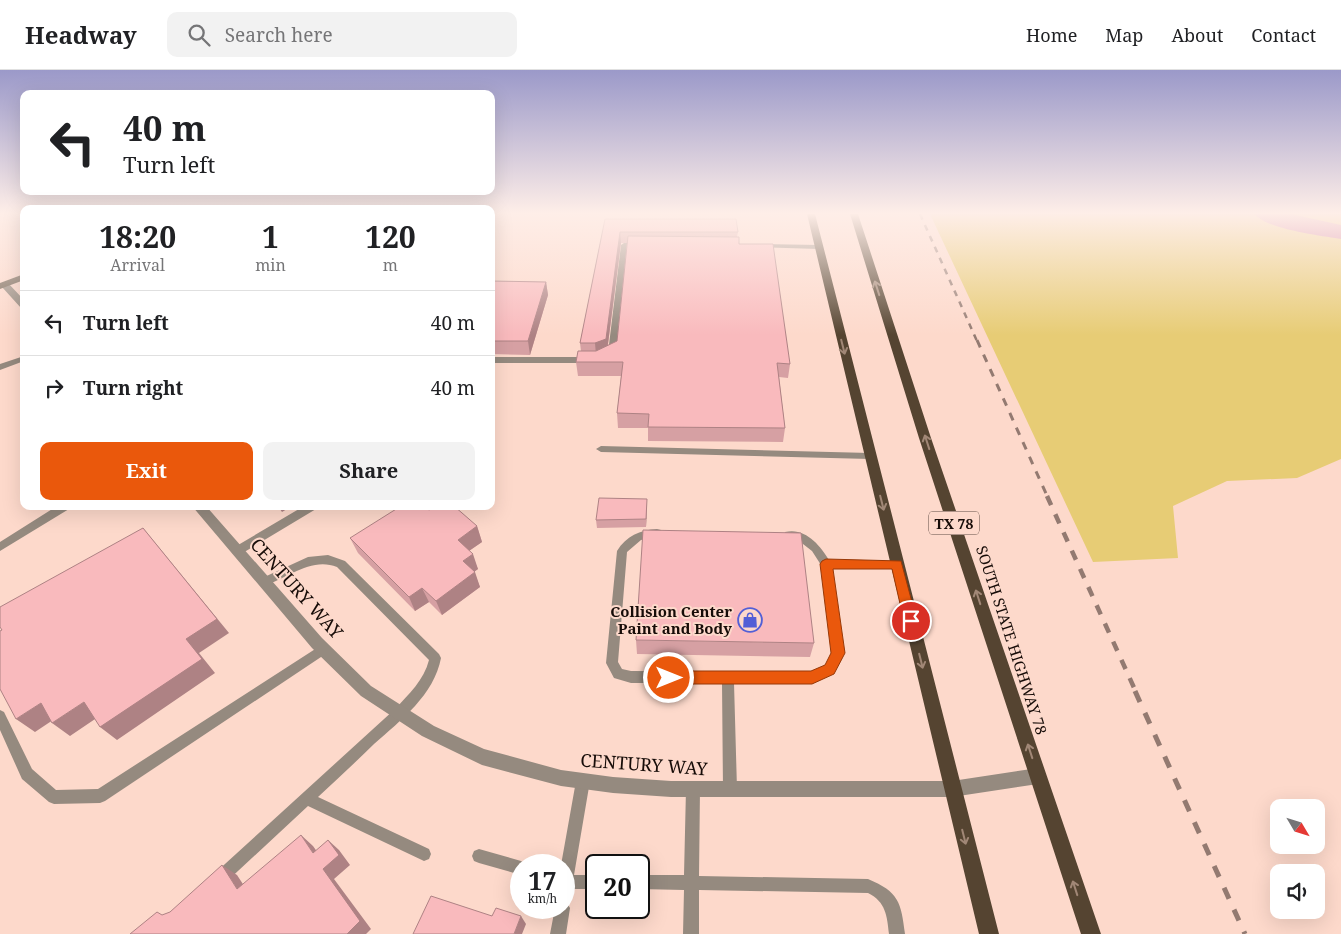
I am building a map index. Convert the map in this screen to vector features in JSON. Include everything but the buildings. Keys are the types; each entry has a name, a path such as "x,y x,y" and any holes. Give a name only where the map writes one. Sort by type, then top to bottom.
{"main road":[{"path":"821,254 989,934"},
{"name":"SOUTH STATE HIGHWAY 78","path":"867,254 925,438 1091,934"},
{"path":"3,285 20,279"}],"street":[{"path":"3,285 20,302"},
{"name":"CENTURY WAY","path":"201,510 323,649 366,691 428,731 482,757 562,778 613,785 693,790 952,789 1038,776"}],"lane":[{"path":"605,356 613,353 623,254"},
{"path":"0,367 20,360"},
{"path":"495,360 597,360"},
{"path":"602,449 870,456"},
{"path":"0,547 59,510"},
{"path":"237,551 305,510"},
{"path":"666,534 646,533 631,540 622,551 612,663 618,674 631,678 812,678 830,669 838,653 826,564 816,547 799,536 781,535"},
{"path":"211,886 399,713 425,685 433,671 435,658 341,564 328,559 312,560 264,582"},
{"path":"826,564 897,565"},
{"path":"0,716 27,774 54,798 100,796 323,649"},
{"path":"728,678 730,789"},
{"path":"570,854 583,781"},
{"path":"691,934 693,790"},
{"path":"306,798 424,854"},
{"path":"479,856 510,865"},
{"path":"650,882 868,886 883,891 893,904 897,934"},
{"path":"558,934 560,919"}],"shaded area":[{"path":"949,254 1341,254 1341,459 1297,478 1227,481 1173,506 1178,558 1093,562"}],"railway":[{"path":"938,254 977,341"},
{"path":"977,340 1048,498"},
{"path":"1047,496 1136,692"},
{"path":"1135,691 1245,934"}],"place":[{"name":"Collision Center Paint and Body","path":"750,620"}],"route":[{"path":"669,678 812,678 830,669 838,653 826,564 897,565 911,621"}]}
